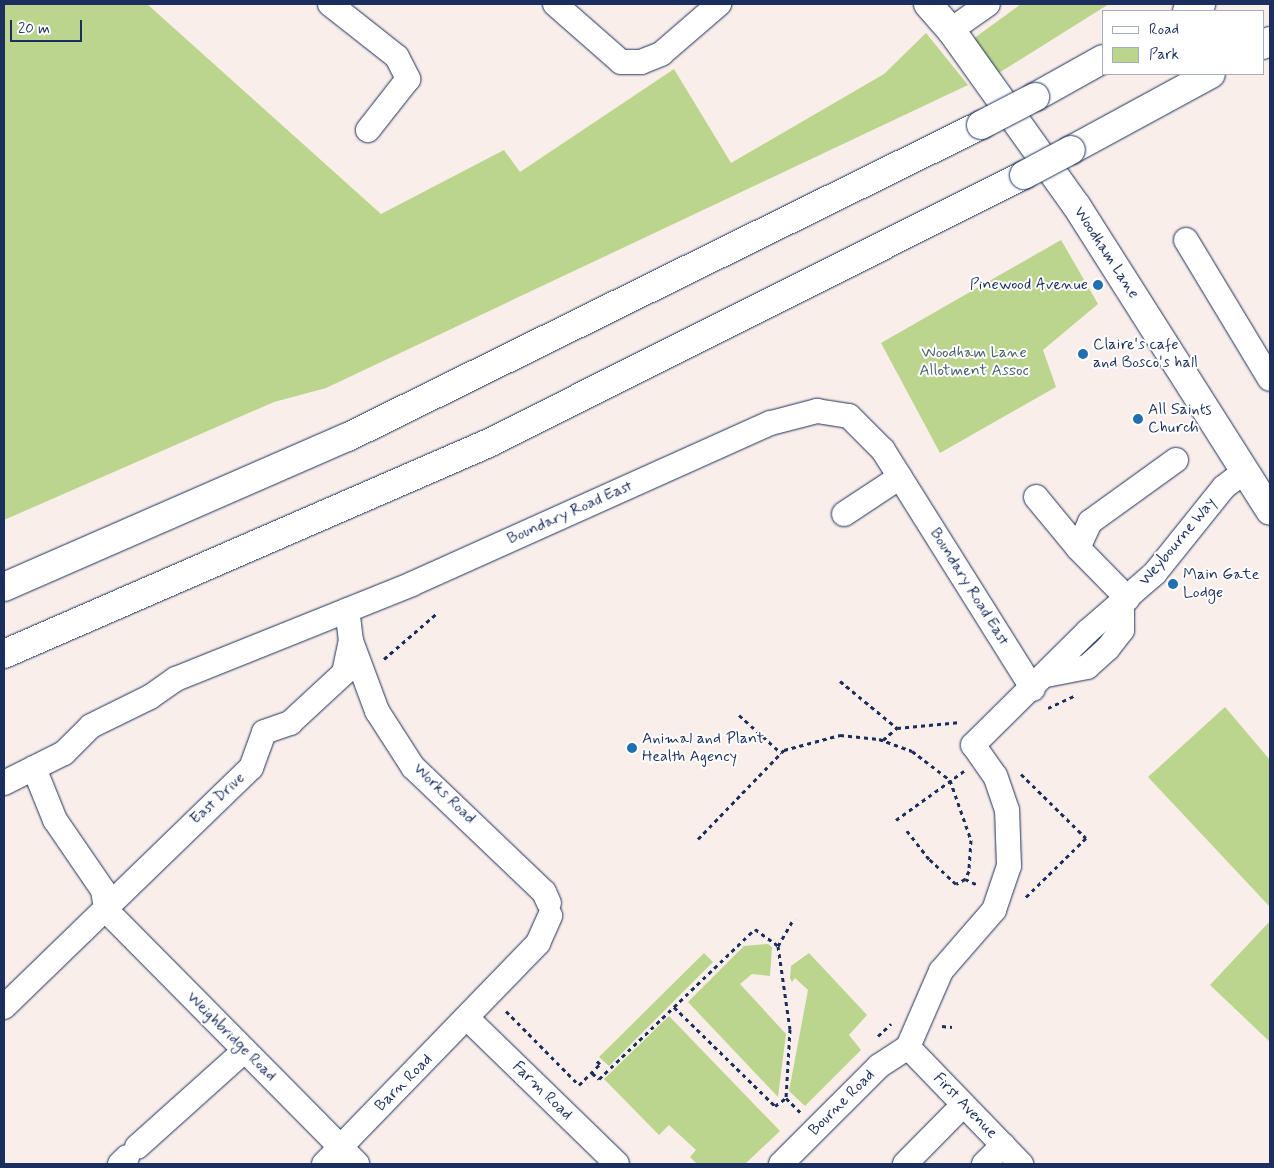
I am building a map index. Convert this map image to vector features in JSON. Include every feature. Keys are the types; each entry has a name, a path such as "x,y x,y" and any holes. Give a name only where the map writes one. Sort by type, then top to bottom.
{"main road":[{"name":"Woodham Lane","path":"928,4 952,30 1076,206 1245,471 1267,498"},
{"path":"1189,10 1201,4"},
{"path":"4,588 348,437 981,125 1036,97 1102,60"},
{"path":"4,654 489,443 1024,175 1209,75"}],"street":[{"path":"330,4 397,57 408,79 368,130"},
{"path":"555,4 622,62 642,62 662,54 718,4"},
{"path":"952,30 988,4"},
{"path":"1186,240 1270,379"},
{"name":"Boundary Road East","path":"4,783 64,752 91,726 150,697 176,680 347,610 771,423 817,411 849,416 883,450 1040,682"},
{"path":"1078,548 1090,522 1176,460"},
{"name":"Weybourne Way","path":"1001,894 1009,866 1007,810 995,776 974,745 1040,682 1087,632 1125,602 1155,573 1224,487 1245,471"},
{"path":"844,514 900,477"},
{"path":"1036,497 1125,602 1122,630 1108,648 1087,667 1040,682"},
{"name":"East Drive","path":"106,910 251,768 264,732 290,723 344,673 352,641 347,610"},
{"name":"Works Road","path":"352,641 377,711 413,766 544,892 550,909 538,943 467,1018"},
{"path":"4,1006 106,910 103,890 55,820 34,768"},
{"path":"908,1047 941,971 994,910 1001,894"},
{"name":"Weighbridge Road","path":"106,910 244,1051 340,1159"},
{"name":"Barn Road","path":"340,1159 467,1018"},
{"name":"Farm Road","path":"467,1018 617,1164"},
{"name":"First Avenue","path":"908,1047 1021,1164"},
{"name":"Bourne Road","path":"781,1164 879,1066 908,1047"},
{"path":"128,1156 244,1051"},
{"path":"904,1164 964,1105"},
{"path":"984,1164 1003,1144"}],"path":[{"path":"840,680 896,728 921,728 986,719 998,721"},
{"path":"739,715 781,753"},
{"path":"882,740 896,728"},
{"path":"698,839 781,753 840,735 882,740 912,751 950,780 971,840 969,871 965,880 956,884 929,859 907,832"},
{"path":"965,880 1001,894 1025,898 1086,838 1016,770"},
{"path":"794,918 778,946 790,1029 786,1098 816,1128"},
{"path":"592,1073 599,1079 755,928 778,946"},
{"path":"490,994 579,1085 600,1064 595,1059"},
{"path":"674,1008 775,1106 786,1098"}],"green space":[{"path":"4,4 147,4 381,214 504,150 520,172 674,69 731,163 884,74 926,33 968,85 326,388 274,402 4,520"},
{"path":"1021,4 1109,4 997,74 973,39"},
{"name":"Woodham Lane Allotment Assoc","path":"1061,240 1098,304 1043,350 1056,387 940,453 881,343"},
{"path":"1225,707 1270,760 1270,907 1148,777"},
{"path":"1270,921 1270,1042 1210,985"},
{"path":"768,944 772,947 770,976 752,974 740,984 786,1034 778,1097 688,1002 744,946"},
{"path":"704,953 713,962 609,1066 599,1057"},
{"path":"809,953 867,1015 849,1035 861,1050 805,1106 789,1091 808,990 795,978 792,982 790,978 791,966"},
{"path":"669,1016 780,1131 745,1164 697,1164 690,1157 696,1150 669,1125 659,1135 604,1079"}],"place":[{"name":"Pinewood Avenue","path":"1098,285"},
{"name":"Claire's cafe and Bosco's hall","path":"1083,354"},
{"name":"All Saints Church","path":"1138,419"},
{"name":"Main Gate Lodge","path":"1173,584"},
{"name":"Animal and Plant Health Agency","path":"632,748"}]}
